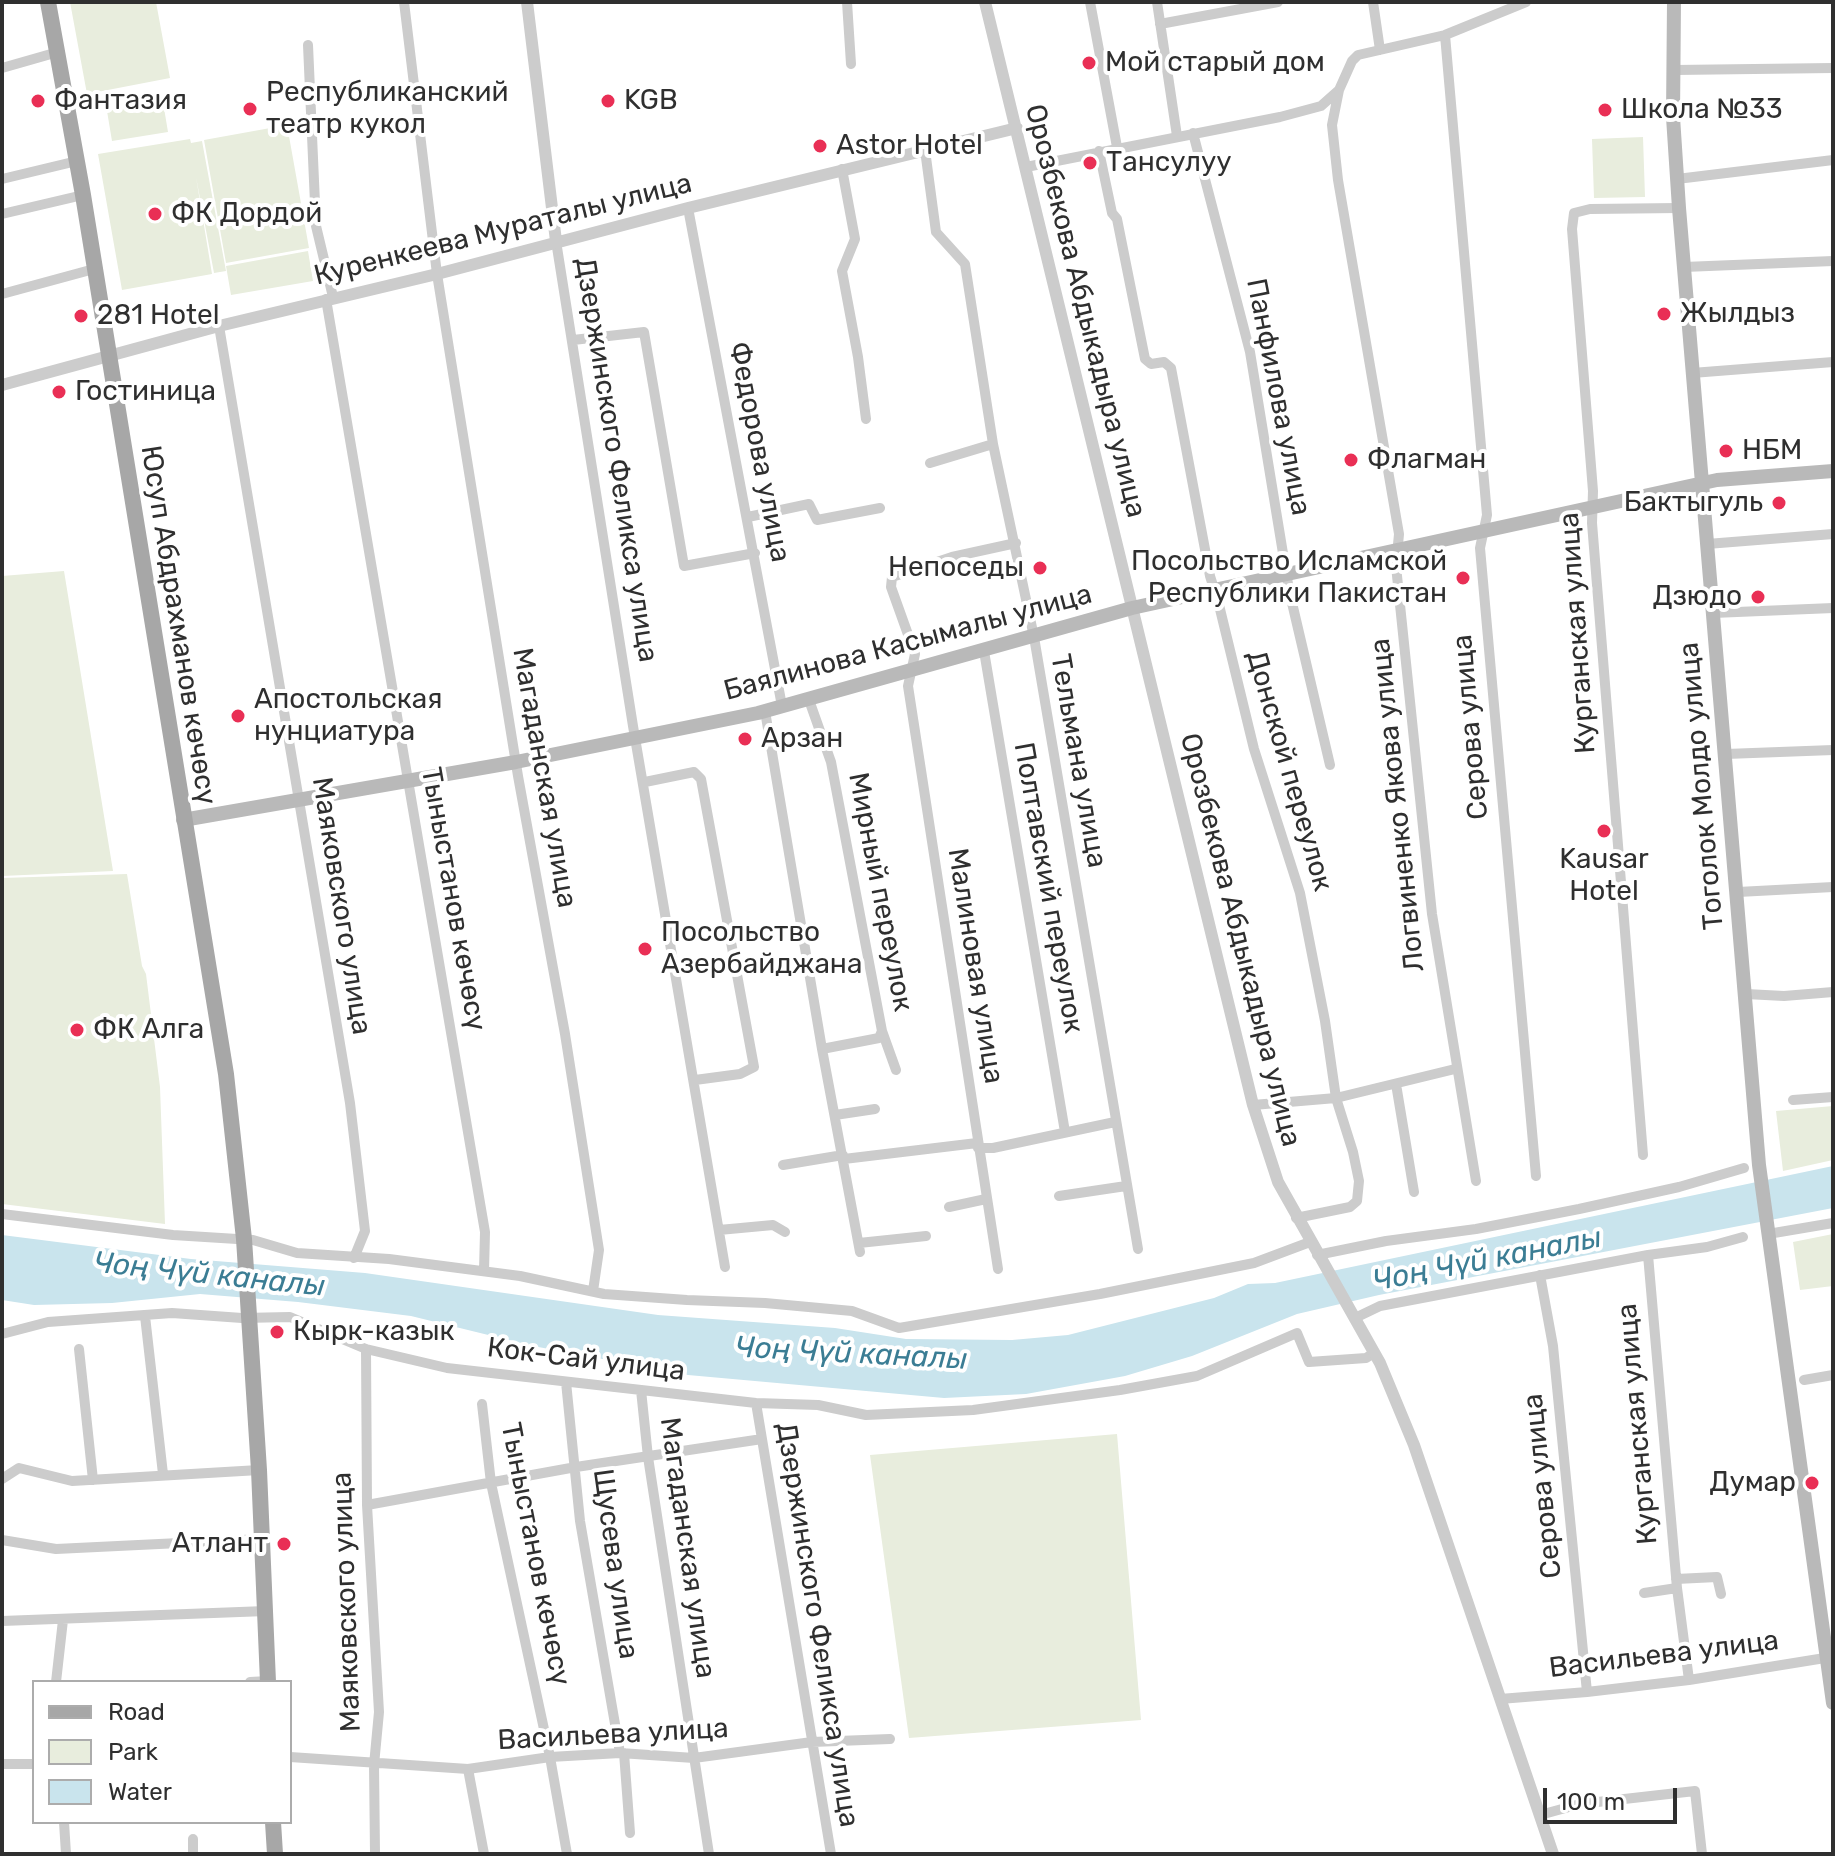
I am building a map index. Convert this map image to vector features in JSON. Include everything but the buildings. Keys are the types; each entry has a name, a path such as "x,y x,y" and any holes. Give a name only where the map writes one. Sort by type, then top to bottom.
{"main road":[{"name":"Юсуп Абдрахманов көчөсү","path":"48,2 83,195 226,1074 244,1239 259,1470 268,1680"},
{"name":"Тоголок Молдо улица","path":"1674,2 1673,117 1679,208 1760,1170 1830,1658 1833,1703"},
{"name":"Баялинова Касымалы улица","path":"183,820 516,762 765,711 1132,608 1702,483 1833,471"},
{"path":"273,1824 275,1854"}],"street":[{"name":"Магаданская улица","path":"404,2 437,274 599,1250 593,1291"},
{"name":"Дзержинского Феликса улица","path":"527,2 556,241 725,1267"},
{"path":"847,2 851,64"},
{"name":"Орозбекова Абдыкадыра улица","path":"985,2 1253,1105 1278,1182 1374,1353 1414,1445 1553,1854"},
{"path":"1090,2 1117,147"},
{"path":"1157,2 1177,136"},
{"path":"1160,24 1278,2"},
{"path":"1373,2 1380,50"},
{"path":"1026,167 1280,117 1321,106 1339,90 1352,61 1358,55 1445,35 1526,2"},
{"name":"Серова улица","path":"1445,35 1487,515 1480,548 1536,1176"},
{"name":"Тыныстанов көчөсү","path":"308,45 316,226 485,1232 484,1271"},
{"path":"2,68 58,52"},
{"path":"1675,70 1833,68"},
{"name":"Логвиненко Якова улица","path":"1339,90 1332,125 1338,180 1399,534 1396,566 1432,914 1455,1069 1476,1181"},
{"name":"Куренкеева Мураталы улица","path":"2,385 219,326 1017,128"},
{"name":"Панфилова улица","path":"1193,133 1250,352 1289,573 1289,590 1330,765"},
{"name":"Тельмана улица","path":"925,150 936,232 965,264 993,444 1034,637 1138,1249"},
{"name":"Донской переулок","path":"1099,151 1112,213 1117,219 1145,359 1151,364 1164,362 1171,368 1214,590 1254,749 1300,893 1325,1021 1336,1098 1359,1181 1357,1201 1350,1207 1296,1218"},
{"path":"1677,179 1833,160"},
{"path":"2,179 77,161"},
{"path":"842,169 855,239 842,271 866,419"},
{"path":"2,214 83,195"},
{"name":"Федорова улица","path":"688,208 782,706"},
{"name":"Курганская улица","path":"1643,1155 1572,229 1574,213 1590,209 1679,208"},
{"path":"1684,267 1833,261"},
{"path":"2,294 94,269"},
{"name":"Маяковского улица","path":"219,326 350,1103 365,1231 354,1258"},
{"path":"573,340 644,332 684,566 755,553"},
{"path":"1692,373 1833,362"},
{"path":"930,463 993,444"},
{"path":"748,517 809,504 817,520 880,508"},
{"path":"1707,544 1833,534"},
{"name":"Малиновая улица","path":"998,1269 908,686 915,654 891,587 892,577 952,557 1016,543"},
{"path":"1713,613 1833,608"},
{"name":"Полтавский переулок","path":"984,651 1065,1132"},
{"name":"Мирный переулок","path":"809,700 831,762 882,1031 879,1038 822,1049"},
{"path":"765,711 822,1049 860,1248 926,1236"},
{"path":"1726,754 1833,750"},
{"path":"645,782 694,772 701,779 754,1067 740,1074 695,1080"},
{"path":"1738,892 1833,887"},
{"path":"1746,994 1784,996 1833,992"},
{"path":"882,1031 896,1070"},
{"path":"1253,1105 1336,1098 1455,1069"},
{"path":"1396,1084 1414,1192"},
{"path":"1793,1100 1833,1097"},
{"path":"835,1115 875,1109"},
{"path":"783,1165 977,1146 993,1148 1115,1122"},
{"path":"1319,1258 1386,1241 1476,1229 1579,1209 1679,1187 1744,1168"},
{"path":"1059,1196 1126,1186"},
{"path":"949,1207 986,1199"},
{"path":"2,1214 173,1235 244,1239 297,1253 389,1259 484,1271 593,1291 852,1311 899,1328 1100,1294 1254,1263 1310,1242"},
{"path":"1768,1232 1833,1223"},
{"path":"719,1230 773,1225 785,1232"},
{"path":"1353,1315 1380,1306 1648,1255 1707,1247 1743,1237"},
{"name":"Курганская улица","path":"1648,1255 1676,1584 1689,1680"},
{"name":"Серова улица","path":"1540,1275 1553,1346 1587,1692"},
{"name":"Кок-Сай улица","path":"2,1334 48,1322 172,1313 248,1312 290,1317 366,1349 447,1368 756,1403 818,1405 866,1415 973,1410 1197,1376 1297,1333 1309,1362 1366,1358 1374,1353"},
{"path":"145,1316 163,1474"},
{"path":"79,1349 93,1480"},
{"name":"Маяковского улица","path":"366,1349 367,1505 379,1712 374,1765 375,1854"},
{"path":"1804,1380 1833,1375"},
{"name":"Щусева улица","path":"566,1382 582,1534 622,1753 630,1833"},
{"name":"Магаданская улица","path":"641,1390 648,1457 709,1854"},
{"name":"Дзержинского Феликса улица","path":"756,1403 831,1854"},
{"name":"Тыныстанов көчөсү","path":"482,1404 491,1483 550,1757 567,1854"},
{"path":"367,1505 576,1467 762,1439"},
{"path":"2,1479 19,1468 72,1481 259,1470"},
{"path":"2,1540 56,1549 262,1539"},
{"path":"1644,1593 1717,1577 1721,1594"},
{"path":"2,1621 266,1611"},
{"path":"56,1680 63,1620"},
{"name":"Васильева улица","path":"1500,1699 1689,1680 1830,1658"},
{"name":"Васильева улица","path":"292,1757 468,1769 550,1757 622,1753 694,1758 812,1742 890,1739"},
{"path":"2,1764 32,1764"},
{"path":"468,1769 484,1854"},
{"path":"1540,1815 1580,1804 1695,1791 1702,1854"},
{"path":"64,1824 66,1854"},
{"path":"193,1839 193,1854"}],"green space":[{"path":"70,2 156,2 170,78 87,94"},
{"path":"163,102 168,132 112,141 107,111"},
{"name":"ФК Дордой","path":"287,125 309,248 226,263 204,140"},
{"path":"1643,137 1645,197 1594,198 1592,139"},
{"name":"ФК Дордой","path":"190,139 191,143 202,141 226,271 214,273 196,177 212,274 122,290 98,154"},
{"path":"308,251 313,281 231,295 226,266"},
{"path":"64,571 113,871 2,876 2,576"},
{"name":"ФК Алга","path":"127,874 142,966 146,974 160,1087 165,1224 2,1204 2,878"},
{"path":"1833,1106 1833,1160 1783,1171 1776,1111"},
{"path":"1833,1234 1833,1286 1800,1290 1793,1242"},
{"path":"1117,1434 1141,1720 909,1738 870,1455"}],"water":[{"name":"Чоң Чүй каналы","path":"1833,1166 1833,1208 1379,1295 1297,1314 1192,1356 1125,1376 1026,1394 944,1398 688,1375 533,1346 411,1316 298,1302 200,1294 112,1303 34,1305 2,1300 2,1235 191,1259 365,1273 658,1315 835,1328 906,1339 1012,1340 1068,1335 1214,1298 1248,1284 1275,1283"}],"place":[{"name":"Мой старый дом","path":"1089,63"},
{"name":"Фантазия","path":"38,101"},
{"name":"KGB","path":"608,101"},
{"name":"Республиканский театр кукол","path":"250,109"},
{"name":"Школа №33","path":"1605,110"},
{"name":"Astor Hotel","path":"820,146"},
{"name":"Тансулуу","path":"1090,163"},
{"name":"ФК Дордой","path":"155,214"},
{"name":"Жылдыз","path":"1664,314"},
{"name":"281 Hotel","path":"81,316"},
{"name":"Гостиница","path":"59,392"},
{"name":"НБМ","path":"1726,451"},
{"name":"Флагман","path":"1351,460"},
{"name":"Бактыгуль","path":"1779,503"},
{"name":"Непоседы","path":"1040,568"},
{"name":"Посольство Исламской Республики Пакистан","path":"1463,578"},
{"name":"Дзюдо","path":"1758,597"},
{"name":"Апостольская нунциатура","path":"238,716"},
{"name":"Арзан","path":"745,739"},
{"name":"Kausar Hotel","path":"1604,831"},
{"name":"Посольство Азербайджана","path":"645,949"},
{"name":"ФК Алга","path":"77,1030"},
{"name":"Кырк-казык","path":"277,1332"},
{"name":"Думар","path":"1812,1483"},
{"name":"Атлант","path":"284,1544"}]}
